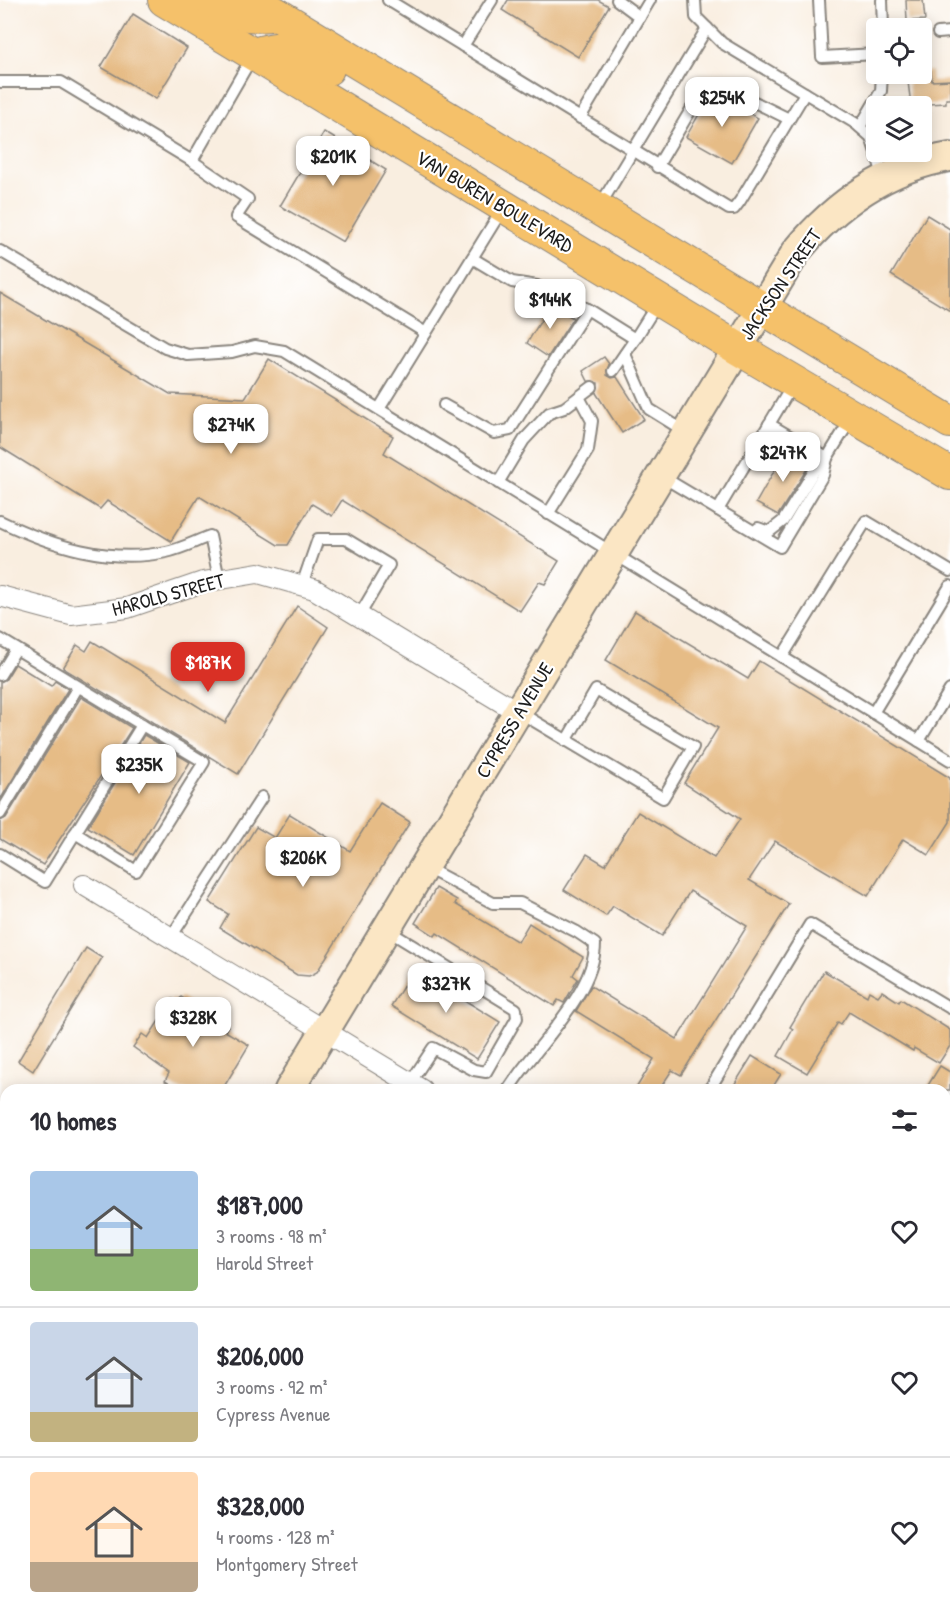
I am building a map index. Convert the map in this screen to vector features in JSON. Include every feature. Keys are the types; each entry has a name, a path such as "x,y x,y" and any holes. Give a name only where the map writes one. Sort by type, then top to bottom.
{"main road":[{"name":"VAN BUREN BOULEVARD","path":"164,0 659,301 950,474"},
{"path":"210,0 235,14 246,17 271,7 597,210 950,422"},
{"path":"254,54 280,46 290,48 381,101 439,112"}],"street":[{"name":"JACKSON STREET","path":"737,348 796,252 820,224 847,201 884,178 950,157"},
{"name":"CYPRESS AVENUE","path":"293,1084 737,348"},
{"name":"HAROLD STREET","path":"0,596 71,615 127,608 203,582 258,573 314,589 518,712"},
{"path":"84,885 411,1084"}],"lane":[{"path":"388,0 632,152 729,209 734,209 805,93"},
{"path":"463,46 492,0"},
{"path":"617,0 640,17"},
{"path":"580,118 650,0"},
{"path":"686,0 695,3 696,16 722,43 860,127 871,137 884,178"},
{"path":"819,0 822,57 866,55"},
{"path":"882,0 883,18"},
{"path":"597,210 707,28"},
{"path":"938,33 950,32"},
{"path":"192,162 254,54"},
{"path":"0,82 61,82 248,199 236,217 426,333"},
{"path":"860,127 881,91 881,84"},
{"path":"657,167 699,96 707,88 720,85 789,119"},
{"path":"379,409 504,206"},
{"path":"0,251 165,348 188,355 232,352 255,346 284,351 950,760"},
{"path":"472,258 512,282 537,286 587,309 635,339"},
{"path":"613,371 659,301"},
{"path":"444,405 494,433 510,430 587,309"},
{"path":"625,354 649,410 686,432"},
{"path":"718,510 794,382"},
{"path":"498,483 524,440 549,413 564,408 592,387"},
{"path":"548,514 588,450 592,421 579,397"},
{"path":"740,522 769,532 783,522 814,471 827,458 853,416"},
{"path":"769,424 827,458"},
{"path":"661,476 780,547 823,475 827,458"},
{"path":"0,520 32,536 90,553 132,558 169,552 210,536 219,579"},
{"path":"782,657 866,521 950,571"},
{"path":"302,585 318,539 346,539 388,565 359,616"},
{"path":"873,713 950,586"},
{"path":"0,639 204,762 136,871 75,833"},
{"path":"0,675 16,649"},
{"path":"0,814 78,687"},
{"path":"518,712 566,741 663,798 693,747 596,690 566,741"},
{"path":"919,741 950,690"},
{"path":"0,854 45,882 142,725"},
{"path":"171,937 261,797"},
{"path":"424,867 493,903 520,903 578,932 595,944 595,960 566,1014 513,1084"},
{"path":"713,1084 810,924 950,1008"},
{"path":"387,930 516,1009 517,1018 486,1072 474,1070 433,1048 417,1084"}],"building":[{"path":"508,0 598,0 609,6 578,57 502,10"},
{"path":"906,0 923,0 925,18 907,18"},
{"path":"133,14 187,48 156,99 101,67"},
{"path":"950,80 950,99 946,99 946,103 932,104 932,96 910,96 908,84 932,84 932,81"},
{"path":"715,94 758,118 732,163 686,137 709,97"},
{"path":"324,132 386,170 343,242 280,206"},
{"path":"927,215 950,229 950,311 891,275"},
{"path":"0,293 170,394 245,398 269,359 393,436 384,453 559,561 545,584 539,582 520,611 342,500 332,516 312,504 288,545 278,545 199,496 171,541 107,501 100,509 0,447"},
{"path":"551,304 573,318 548,357 527,343"},
{"path":"604,357 609,364 607,375 612,378 617,377 644,419 622,433 596,393 598,383 588,381 583,371"},
{"path":"786,450 810,464 778,515 756,503"},
{"path":"297,606 328,627 238,774 63,668 77,645 86,651 92,641 225,723"},
{"path":"635,611 748,679 759,661 950,778 950,822 929,855 903,839 868,896 775,841 749,880 789,904 681,1075 672,1070 663,1084 639,1084 654,1059 576,1011 591,986 677,1039 747,926 690,891 662,936 613,906 606,916 564,890 587,854 605,865 638,812 714,858 740,819 684,783 718,728 606,660"},
{"path":"15,664 51,686 55,681 68,689 0,800 0,682 6,679"},
{"path":"81,697 132,728 43,865 0,839 0,821 6,818"},
{"path":"144,735 190,762 134,855 88,827"},
{"path":"380,803 410,822 317,972 309,976 297,975 220,928 228,914 209,902 256,827 275,838 290,814 350,851"},
{"path":"436,888 457,900 455,904 518,942 529,923 583,957 573,975 578,979 564,1003 558,1000 554,1006 437,933 435,936 415,923"},
{"path":"86,948 102,958 33,1071 18,1061"},
{"path":"414,969 500,1022 477,1059 391,1006"},
{"path":"824,971 867,996 869,991 878,996 882,991 899,1002 901,999 950,1030 950,1046 939,1063 914,1048 913,1051 849,1012 841,1024 838,1022 807,1073 778,1056 793,1029 790,1027"},
{"path":"181,997 228,1026 225,1031 249,1045 226,1084 170,1084 165,1081 169,1073 133,1047 142,1034 148,1038 173,999 178,1002"},
{"path":"752,1056 781,1074 775,1084 735,1084"},
{"path":"940,1066 950,1072 950,1084 929,1084"}]}
